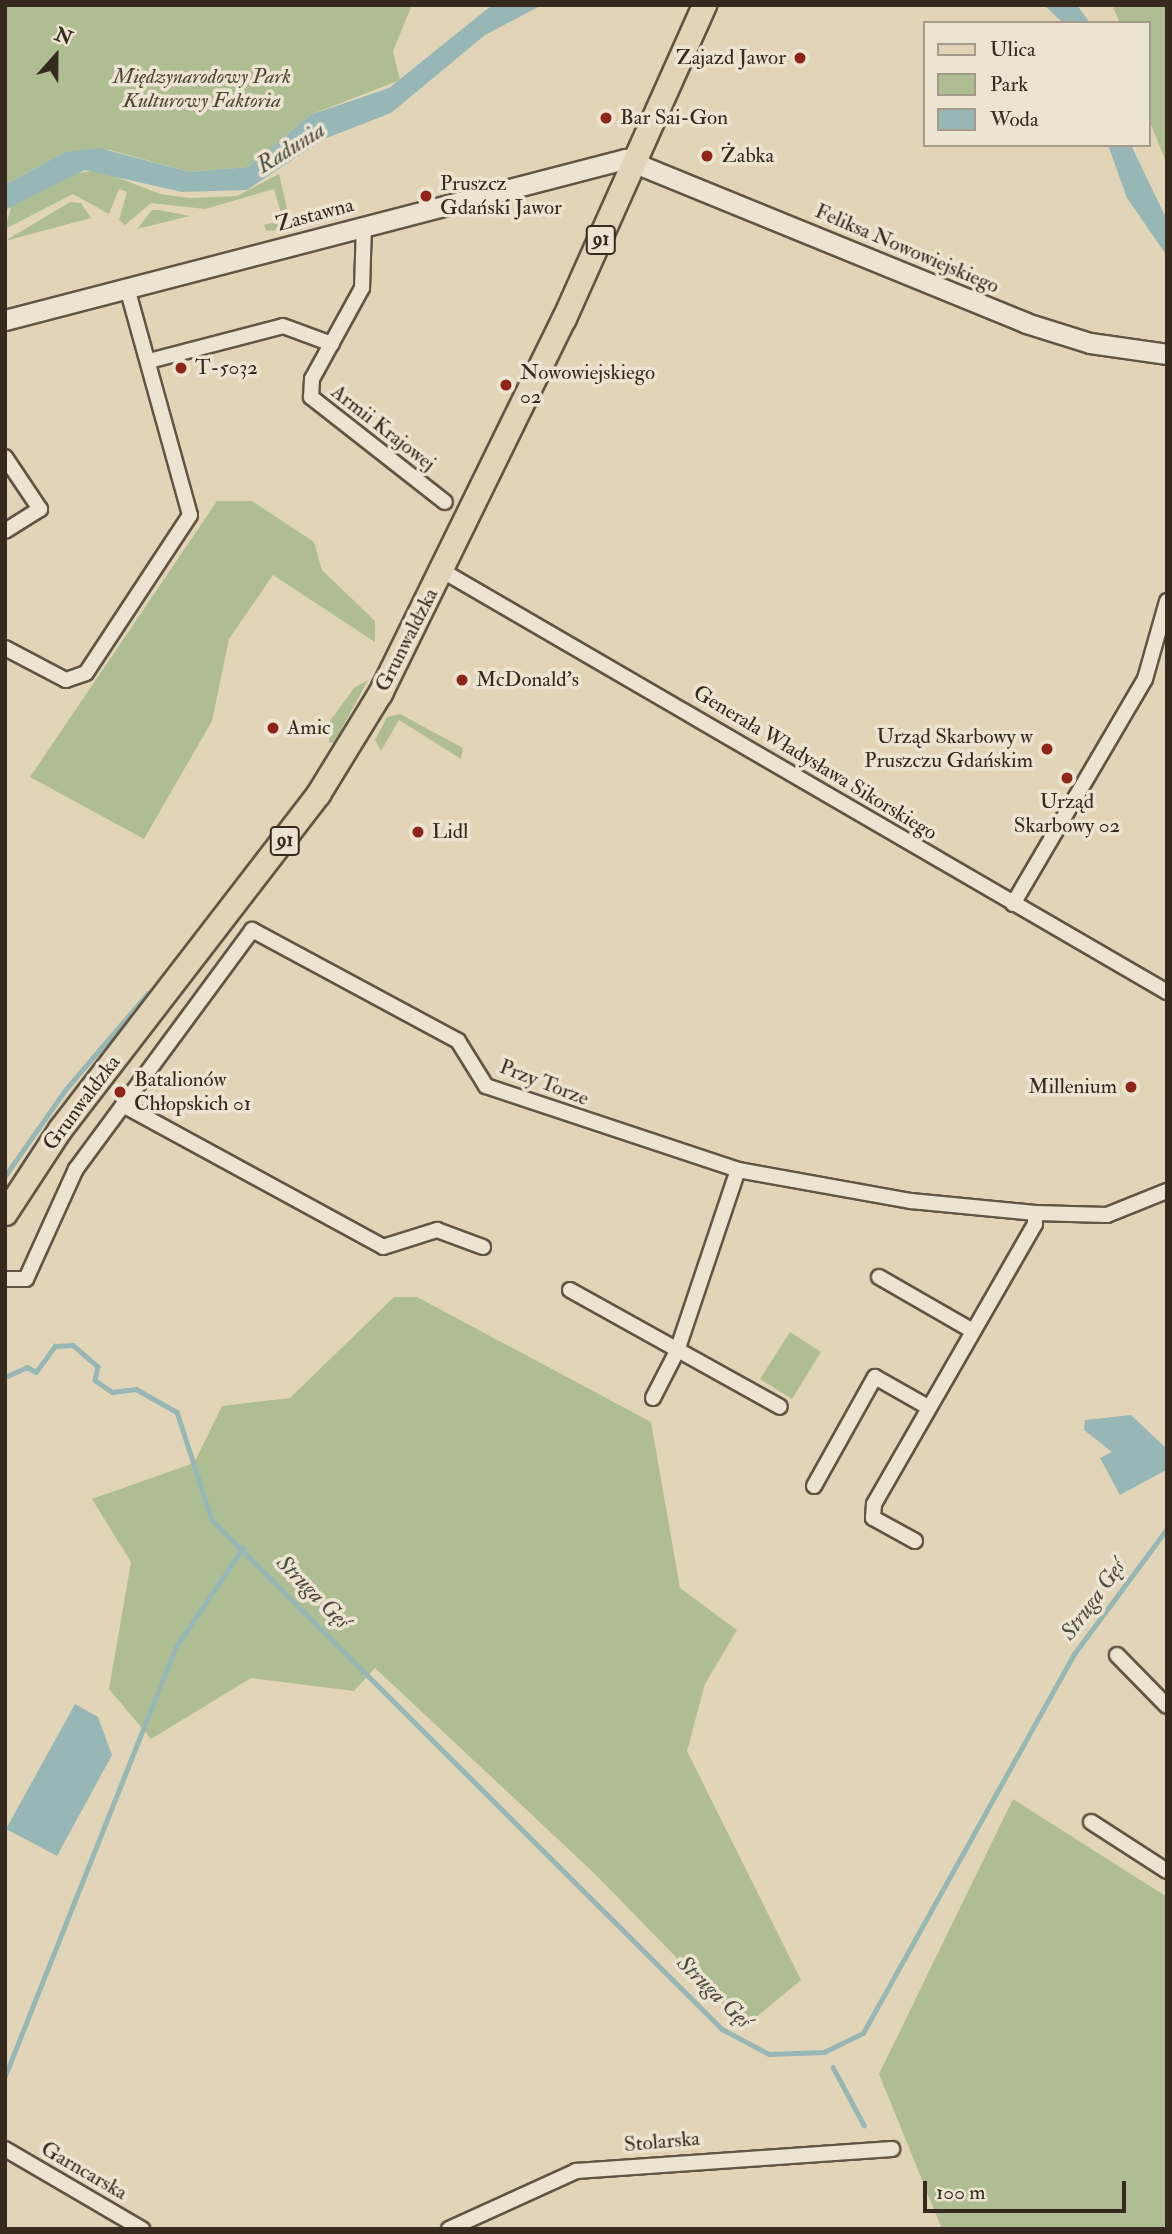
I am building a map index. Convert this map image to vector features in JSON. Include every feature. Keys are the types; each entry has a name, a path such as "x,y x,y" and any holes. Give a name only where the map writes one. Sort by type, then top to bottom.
{"main road":[{"name":"Grunwaldzka","path":"5,1213 60,1129 318,794 380,694 638,162 705,5"},
{"name":"Zastawna","path":"5,320 599,164 638,162"},
{"name":"Feliksa Nowowiejskiego","path":"638,162 1026,323 1090,343 1167,354"}],"street":[{"name":"Armii Krajowej","path":"364,225 362,288 313,379 315,405 445,502"},
{"path":"5,648 66,680 86,673 190,515 127,288"},
{"path":"149,361 283,326 332,344"},
{"path":"5,457 40,509 5,531"},
{"name":"Generała Władysława Sikorskiego","path":"441,570 1167,992"},
{"path":"1013,904 1145,679 1167,601"},
{"name":"Grunwaldzka","path":"5,1279 26,1279 55,1204 123,1105 252,930"},
{"name":"Przy Torze","path":"252,930 458,1041 486,1086 738,1170 911,1201 1035,1213 1107,1215 1167,1191"},
{"path":"123,1105 383,1247 394,1249 438,1230 483,1247"},
{"path":"653,1398 677,1351 738,1170"},
{"path":"915,1541 873,1513 928,1407 1035,1224 1035,1213"},
{"path":"879,1277 972,1331"},
{"path":"570,1290 780,1407"},
{"path":"814,1486 875,1377 928,1407"},
{"path":"1116,1656 1167,1706"},
{"path":"1091,1822 1167,1871"},
{"name":"Stolarska","path":"449,2229 576,2171 892,2148"},
{"name":"Garncarska","path":"5,2149 142,2229"}],"green space":[{"name":"Międzynarodowy Park Kulturowy Faktoria","path":"5,5 412,5 393,51 400,80 310,115 248,167 190,172 110,150 65,152 5,185"},
{"path":"1112,5 1167,5 1167,164 1151,125 1151,21 1119,21"},
{"path":"98,170 160,194 190,198 237,196 279,174 292,229 266,231 264,225 283,220 274,189 205,209 151,203 125,225 119,220 127,192 119,189 109,214 73,194 5,229 12,203 68,175"},
{"path":"70,202 81,203 91,218 5,241"},
{"path":"152,210 158,210 190,216 137,229"},
{"path":"217,501 252,501 314,542 322,570 375,621 375,642 273,575 229,639 212,721 144,839 30,777"},
{"path":"368,680 334,743 329,743 330,721 354,688"},
{"path":"400,714 463,748 461,759 399,720 381,751 375,740 387,717"},
{"path":"394,1297 417,1297 651,1422 680,1588 737,1630 705,1684 687,1751 801,1980 744,2027 594,1873 375,1668 354,1691 251,1678 151,1739 109,1689 131,1562 92,1499 194,1463 222,1406 290,1398"},
{"path":"790,1332 821,1352 792,1399 760,1379"},
{"path":"1013,1799 1167,1897 1167,2229 942,2229 879,2074"}],"water":[{"name":"Radunia","path":"492,5 542,5 485,35 391,113 324,139 247,190 182,192 85,170 5,210 5,185 65,152 99,148 190,172 248,167 310,115 389,88"},
{"path":"1044,5 1077,5 1089,21 1061,21"},
{"path":"1109,147 1132,147 1167,220 1167,256 1127,198"},
{"path":"1131,1415 1167,1449 1166,1470 1120,1495 1100,1458 1112,1452 1084,1430 1085,1420"},
{"path":"75,1704 98,1717 112,1755 57,1856 6,1829"}],"waterway":[{"path":"5,1176 66,1089 148,993"},
{"name":"Struga Gęś","path":"5,1377 27,1367 36,1372 55,1346 73,1345 98,1367 95,1380 112,1392 136,1389 177,1412 212,1520 722,2029 769,2054 824,2052 863,2033 1074,1654 1167,1529"},
{"path":"5,2076 175,1648 243,1548"},
{"path":"833,2067 864,2125"}],"place":[{"name":"Zajazd Jawor","path":"800,58"},
{"name":"Bar Sai-Gon","path":"606,118"},
{"name":"Żabka","path":"707,156"},
{"name":"Pruszcz Gdański Jawor","path":"426,196"},
{"name":"T-5032","path":"181,368"},
{"name":"Nowowiejskiego 02","path":"506,385"},
{"name":"McDonald's","path":"462,680"},
{"name":"Amic","path":"273,728"},
{"name":"Urząd Skarbowy w Pruszczu Gdańskim","path":"1047,749"},
{"name":"Urząd Skarbowy 02","path":"1067,778"},
{"name":"Lidl","path":"418,832"},
{"name":"Millenium","path":"1131,1087"},
{"name":"Batalionów Chłopskich 01","path":"120,1092"}]}
